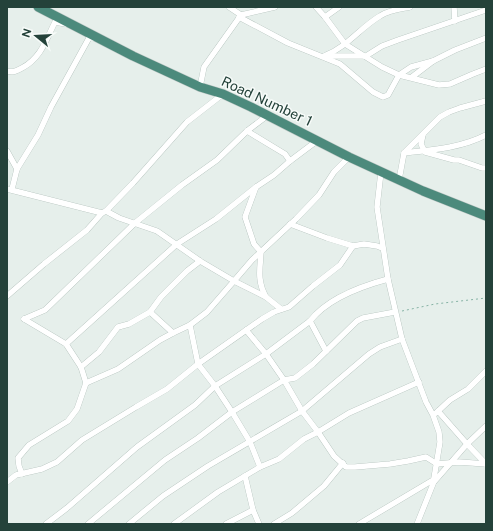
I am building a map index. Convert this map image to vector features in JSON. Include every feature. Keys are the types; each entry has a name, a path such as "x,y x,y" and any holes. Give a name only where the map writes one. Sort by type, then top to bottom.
{"highway":[{"name":"Road Number 1","path":"38,7 97,38 200,86 222,94 268,115 318,140 349,158 486,216"}],"street":[{"path":"228,7 240,16 288,43 340,64 364,84 383,97 388,95 399,75 411,67 433,61"},
{"path":"200,86 204,67 240,16 275,7"},
{"path":"316,7 345,44 382,67 399,75 412,77 439,85 450,84 486,69"},
{"path":"325,17 339,7"},
{"path":"322,56 336,51 381,15 410,7"},
{"path":"454,7 455,21"},
{"path":"322,56 366,56 382,46 486,10"},
{"path":"7,71 13,72 31,63 40,53 54,22 74,26"},
{"path":"97,38 89,38 51,107 38,135 17,169 10,189 104,212 157,231 200,261 234,281 266,297 281,309"},
{"path":"412,77 433,61 455,50 486,38"},
{"path":"7,296 87,230 133,183 187,122 222,94"},
{"path":"399,180 404,153 440,118 449,112 486,101"},
{"path":"22,474 18,458 29,446 68,421 77,409 86,383 81,368 66,344 24,319 45,310 135,223 182,185 217,160 247,130 268,115"},
{"path":"247,130 285,154 290,161"},
{"path":"404,153 425,152 478,139 486,134"},
{"path":"423,135 421,144 425,152 486,168"},
{"path":"66,344 177,244 216,219 318,140"},
{"path":"7,151 17,169"},
{"path":"86,383 118,369 160,340 190,325 207,312 261,252 319,195 334,172 349,158"},
{"path":"381,172 377,207 382,248 395,312 402,339 439,432 440,442 433,482 417,524"},
{"path":"256,187 245,217 254,244 261,252 259,279 261,288 266,297"},
{"path":"290,224 353,246 364,244 382,248"},
{"path":"7,482 16,475 42,469 57,462 82,440 167,389 198,364 262,319 281,309 289,307 312,286 340,265 353,246"},
{"path":"81,368 99,352 118,327 129,324 150,312 161,297 200,261"},
{"path":"46,524 67,508 138,447 195,405 216,386 266,354 310,321 315,314 336,298 362,288 368,284 388,279"},
{"path":"150,312 174,333"},
{"path":"88,524 165,460 198,438 232,412 284,380 295,378 357,321 363,318 395,312"},
{"path":"310,321 326,351"},
{"path":"190,325 198,364 216,386 232,412 250,442 260,467"},
{"path":"246,330 266,354 284,380 302,411 334,456 346,466 355,468 408,461 426,456 437,464 486,464"},
{"path":"129,524 169,491 208,466 302,411 369,354 380,347 402,339"},
{"path":"433,415 450,400 468,389 486,371"},
{"path":"174,524 203,502 245,476 260,467 279,459 304,439 349,413 419,382"},
{"path":"438,411 486,464"},
{"path":"359,524 433,482 467,444 486,426"},
{"path":"274,524 292,513 324,486 343,463"},
{"path":"245,476 253,510 259,524"},
{"path":"226,524 253,510"}],"path":[{"path":"395,312 486,298"}]}
